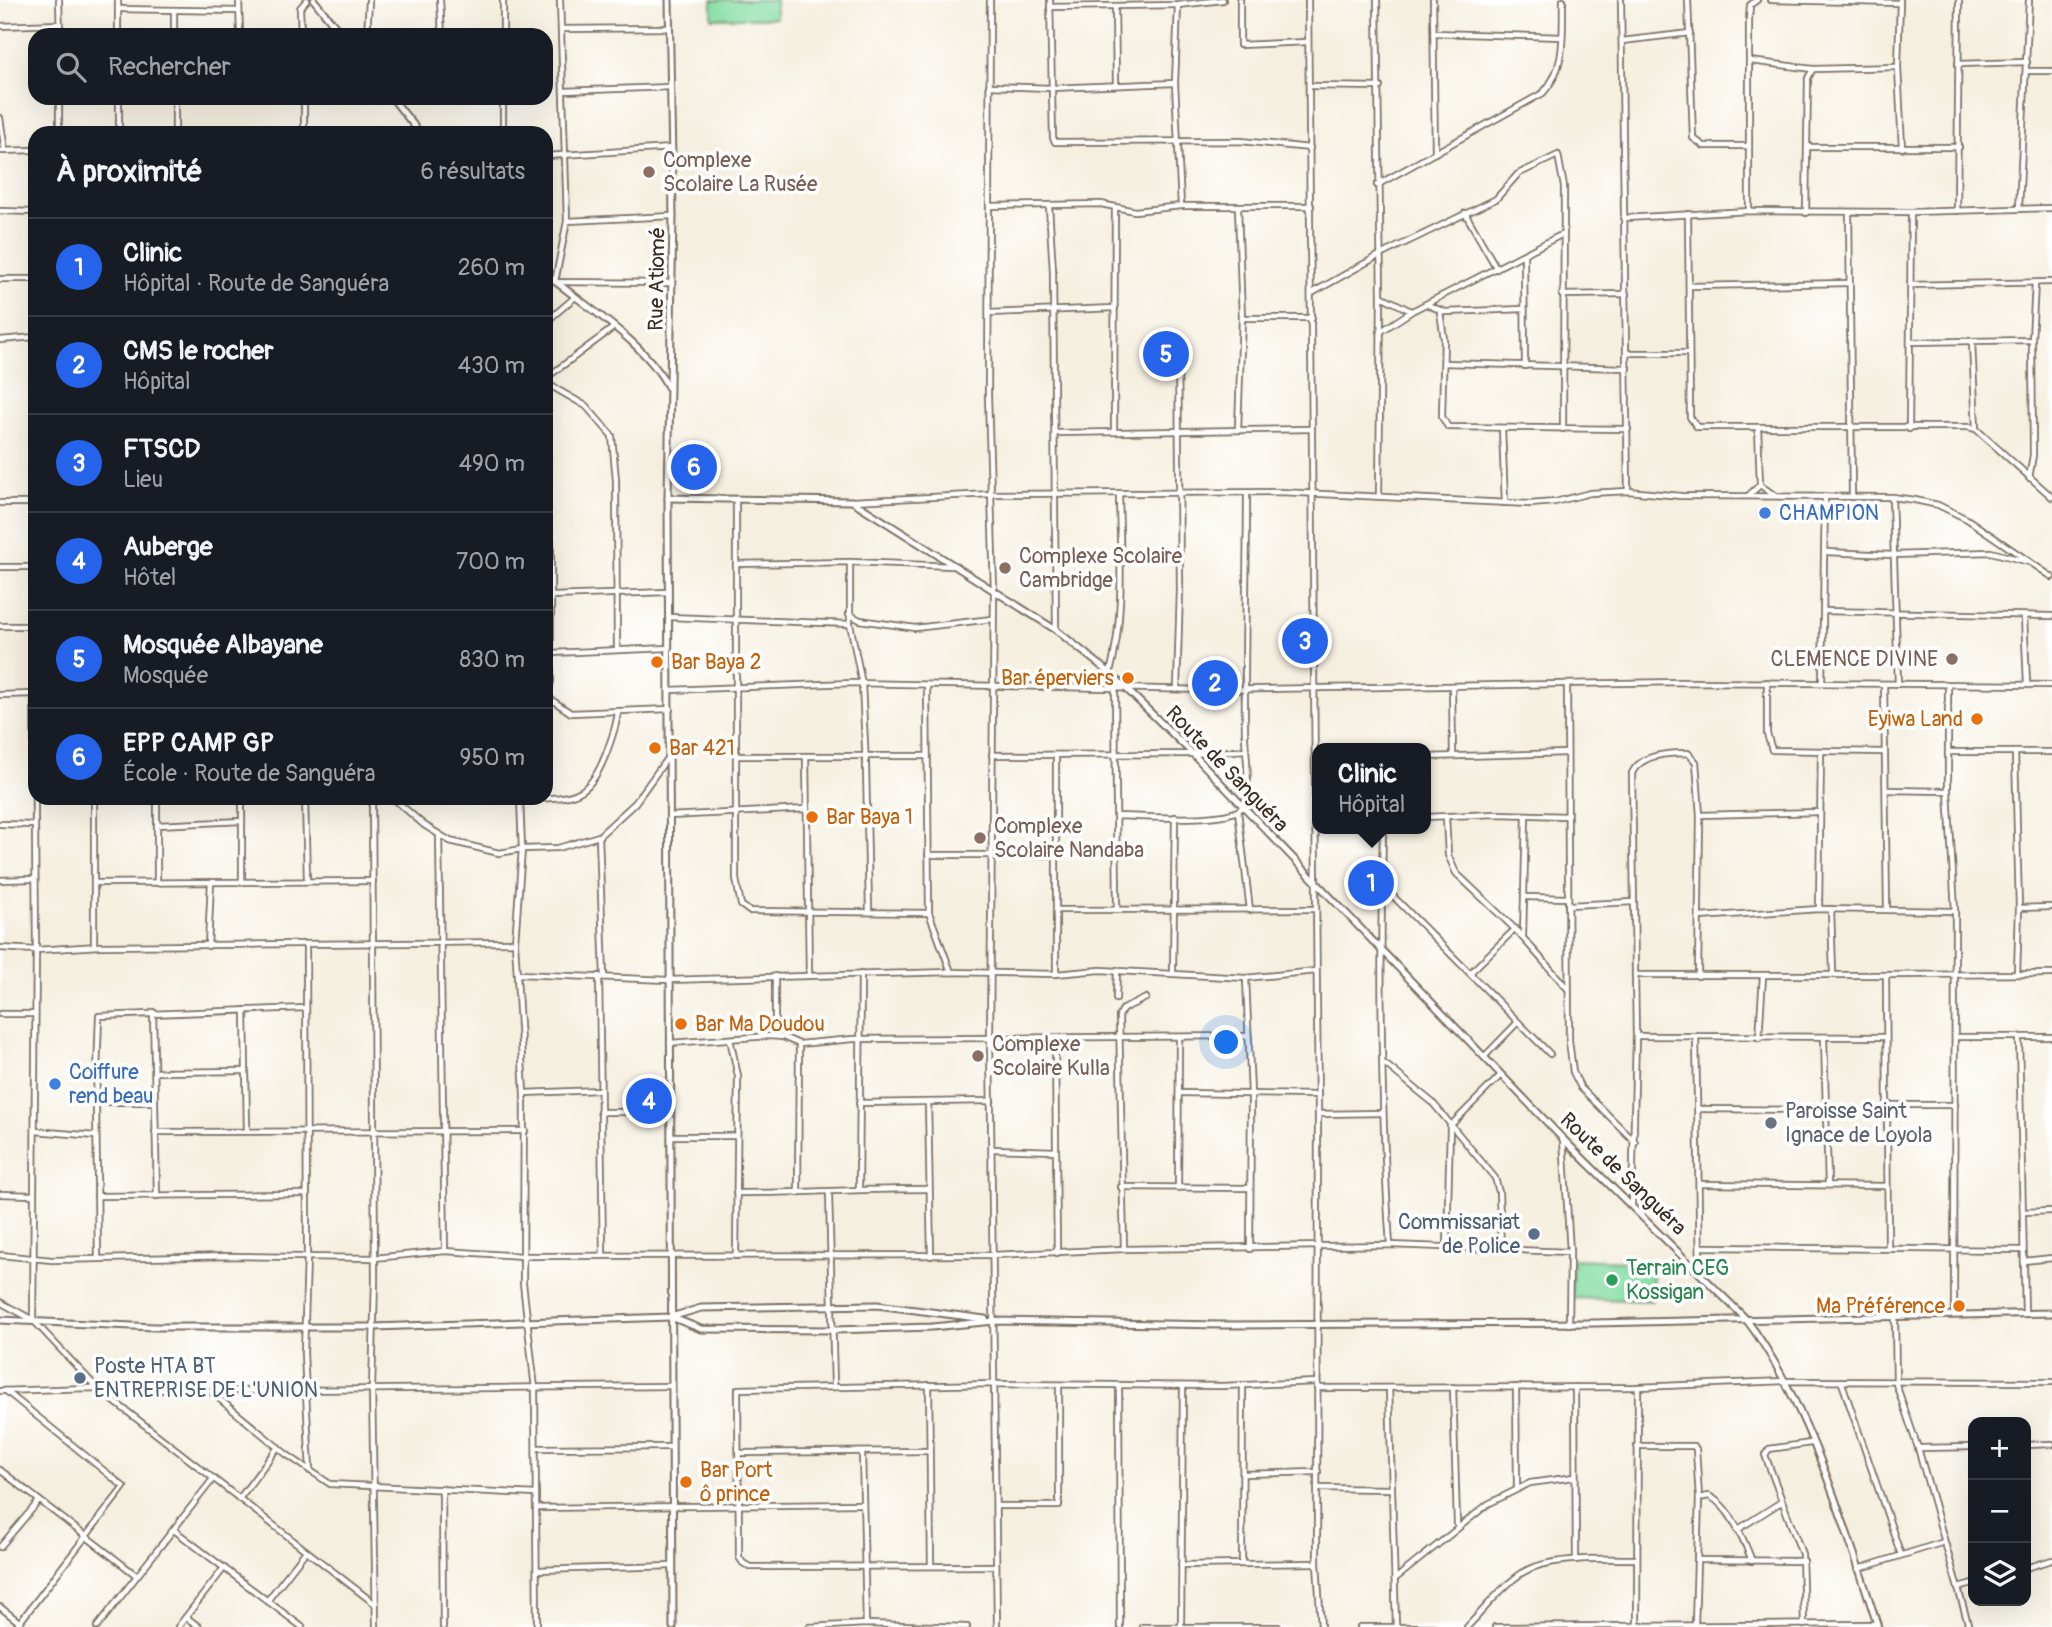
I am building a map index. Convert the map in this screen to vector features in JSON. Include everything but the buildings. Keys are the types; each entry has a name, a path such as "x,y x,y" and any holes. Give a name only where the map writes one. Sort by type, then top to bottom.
{"street":[{"path":"59,0 60,28"},
{"path":"118,0 118,28"},
{"path":"239,0 240,28"},
{"path":"301,28 300,8 307,0"},
{"path":"314,0 336,27"},
{"path":"367,28 369,0"},
{"path":"440,0 442,28"},
{"path":"503,0 503,28"},
{"path":"555,282 567,221 560,0"},
{"name":"Rue Atiomé","path":"668,0 673,216 669,390"},
{"path":"990,0 989,313 994,590 993,974 990,1038 997,1627"},
{"path":"1050,0 1052,138 1055,142 1241,141 1310,148"},
{"path":"1050,7 1139,3 1178,5 1223,0"},
{"path":"1240,0 1240,45 1307,42"},
{"path":"1308,0 1316,743"},
{"path":"1377,0 1380,87 1377,185 1381,296 1379,495"},
{"path":"1433,0 1435,153"},
{"path":"1377,185 1543,93 1556,79 1562,37 1563,0"},
{"path":"1621,0 1628,491"},
{"path":"1688,0 1693,138 1704,146 1749,146"},
{"path":"1749,211 1750,5 1757,0"},
{"path":"1770,0 1900,2 1898,68 1902,148"},
{"path":"1957,211 1959,0"},
{"path":"2019,209 2029,0"},
{"path":"1178,5 1175,83 1181,206"},
{"path":"1115,6 1116,86"},
{"path":"118,9 239,11"},
{"path":"174,10 174,28"},
{"path":"0,26 60,24"},
{"path":"561,29 669,28"},
{"path":"1434,33 1562,37"},
{"path":"1622,41 1690,33"},
{"path":"1750,61 1812,69 1898,68"},
{"path":"1958,64 2027,62"},
{"path":"1806,213 1809,75 1812,69"},
{"path":"2026,71 2052,71"},
{"path":"989,86 1051,88 1175,83"},
{"path":"1310,86 1380,87"},
{"path":"563,91 670,87"},
{"path":"59,126 60,105"},
{"path":"119,105 119,126"},
{"path":"175,105 175,126"},
{"path":"304,105 304,126"},
{"path":"397,105 414,126"},
{"path":"503,105 503,126"},
{"path":"0,118 3,151 28,150"},
{"path":"1808,147 1959,147"},
{"path":"553,156 672,148"},
{"path":"1312,293 1378,256 1502,195 1513,179 1524,170 1558,155 1564,187 1561,235 1563,429"},
{"path":"989,206 1101,204 1135,211 1181,206 1311,206"},
{"path":"1049,206 1055,432 1056,630"},
{"path":"1238,206 1242,318 1238,429"},
{"path":"1114,431 1115,207"},
{"path":"1625,218 1749,211 1911,212 2052,208"},
{"path":"0,211 28,212"},
{"path":"1849,212 1849,428 1852,496"},
{"path":"1909,429 1911,212"},
{"path":"1465,213 1497,269"},
{"path":"1688,214 1691,286 1690,417 1693,424 1705,428 1976,429 2052,497"},
{"path":"567,221 673,216"},
{"path":"1380,332 1412,311 1561,235"},
{"path":"1524,254 1525,366"},
{"path":"0,279 28,279"},
{"path":"555,282 673,282"},
{"path":"555,282 651,361 669,390 669,1255 674,1506 673,1627"},
{"path":"1910,285 2052,282"},
{"path":"1691,286 1849,283"},
{"path":"2029,478 2033,454 2032,340 2035,283"},
{"path":"1562,295 1626,294"},
{"path":"1381,296 1412,311"},
{"path":"553,316 574,298"},
{"path":"1428,305 1440,312 1524,309"},
{"path":"989,313 1115,308"},
{"path":"1440,312 1444,363 1442,417 1445,425 1454,429 1628,429"},
{"path":"1242,318 1312,318"},
{"path":"553,375 613,328"},
{"path":"0,340 28,338"},
{"path":"1177,688 1178,338"},
{"path":"1910,342 2032,340"},
{"path":"1972,342 1976,429"},
{"path":"1627,353 1689,352"},
{"path":"1444,363 1627,368"},
{"path":"553,385 586,406 612,436 616,480 617,649"},
{"path":"1748,496 1760,485 1758,427"},
{"path":"1055,432 1311,429"},
{"path":"1502,429 1505,503"},
{"path":"1760,485 1775,495"},
{"path":"668,498 852,501 992,495 1312,492 1545,503 1590,493 1628,491 1748,496 1892,497 1938,505 2004,542 2052,577"},
{"path":"1117,816 1175,817 1238,811 1243,806 1247,781 1244,689 1247,493"},
{"path":"1110,673 1117,644 1119,608 1119,494"},
{"path":"1822,682 1825,496"},
{"path":"1892,497 1898,684"},
{"path":"736,499 736,880 744,908 808,913 929,913"},
{"name":"Route de Sanguéra","path":"852,501 1056,630 1110,673 1119,686 1193,754 1315,884 1563,1139 1700,1270 1745,1318 1770,1352 1785,1381 1811,1443 1878,1625"},
{"path":"0,503 28,503"},
{"path":"1998,553 2004,542"},
{"path":"1826,552 1893,555 1998,553 2033,564"},
{"path":"736,565 850,562 953,566"},
{"path":"850,562 849,614 862,684 866,756 869,911"},
{"path":"0,567 28,567"},
{"path":"553,596 668,592"},
{"path":"1824,611 2052,616"},
{"path":"849,614 860,620 915,628 992,619"},
{"path":"2024,616 2026,683"},
{"path":"669,617 850,624"},
{"path":"0,626 28,626"},
{"path":"553,653 670,648"},
{"path":"1767,682 1769,748 1779,752 1883,752"},
{"path":"670,690 862,684 1244,689 1767,682 2052,685"},
{"path":"1567,684 1569,1041 1576,1079 1634,1142"},
{"path":"1884,684 1887,909"},
{"path":"927,685 929,913 951,972"},
{"path":"1948,685 1948,791 1955,911 1954,1315"},
{"path":"1116,909 1119,686"},
{"path":"1452,686 1453,756"},
{"path":"0,695 28,694"},
{"path":"553,701 571,713 670,709"},
{"path":"553,799 573,795 592,783 612,738 618,711"},
{"path":"992,755 1193,754 1245,750"},
{"path":"1819,909 1821,752"},
{"path":"1948,752 2052,752"},
{"path":"2015,752 2019,908 2017,974"},
{"path":"1431,757 1567,753"},
{"path":"1056,754 1056,974"},
{"path":"1632,1205 1636,1036 1634,769 1643,761 1660,755 1692,755 1696,762 1700,815 1698,976"},
{"path":"402,805 450,841 499,853 558,848 599,836 635,803 668,756"},
{"path":"736,756 926,756"},
{"path":"806,757 809,975"},
{"path":"1886,790 1948,791"},
{"path":"33,1320 34,805"},
{"path":"94,805 94,946"},
{"path":"157,805 157,883"},
{"path":"242,882 243,805"},
{"path":"305,805 307,881"},
{"path":"372,805 372,1388 376,1627"},
{"path":"520,805 522,849 515,942 525,1131 522,1256 535,1389 537,1627"},
{"path":"670,816 807,809"},
{"path":"1238,811 1250,910"},
{"path":"1700,815 1820,812"},
{"path":"1523,938 1526,815"},
{"path":"1431,817 1567,816"},
{"path":"1173,971 1176,907 1175,817"},
{"path":"1446,817 1448,855 1453,868 1515,929 1569,989"},
{"path":"157,825 242,821"},
{"path":"0,824 34,825"},
{"path":"1315,834 1317,1563 1321,1627"},
{"path":"1383,834 1383,1114 1390,1245"},
{"path":"439,835 446,1251"},
{"path":"599,836 603,1254"},
{"path":"928,855 1055,855"},
{"path":"0,880 34,879"},
{"path":"94,883 373,881"},
{"path":"208,946 211,882"},
{"path":"1382,886 1471,972 1550,1054"},
{"path":"1526,897 1568,898"},
{"path":"1568,905 1634,902"},
{"path":"1056,910 1176,907 1315,909"},
{"path":"2019,908 2052,907"},
{"path":"1699,917 1819,909 1955,911"},
{"path":"1831,909 1833,973"},
{"path":"1471,972 1515,929"},
{"path":"0,948 36,950 94,946 515,942"},
{"path":"306,945 306,1325 310,1471"},
{"path":"517,974 669,980 951,972 1056,974 1117,970 1173,971 1246,978 1316,971"},
{"path":"1116,999 1117,970"},
{"path":"859,1189 860,974"},
{"path":"1635,975 2052,974"},
{"path":"775,975 775,1037"},
{"path":"1759,1038 1763,975"},
{"path":"1886,975 1888,1247"},
{"path":"1246,978 1251,1094 1250,1249"},
{"path":"1124,1249 1118,1038 1120,1012 1146,998"},
{"path":"98,1258 96,1102 99,1016 306,1007"},
{"path":"245,1010 247,1131"},
{"path":"153,1012 157,1196"},
{"path":"0,1014 35,1014"},
{"path":"1484,1057 1518,1023"},
{"path":"670,1043 775,1037 799,1044 860,1040 1247,1036"},
{"path":"1636,1036 1885,1037"},
{"path":"1824,1037 1828,1185"},
{"path":"1955,1037 2052,1037"},
{"path":"2019,1037 2025,1313"},
{"path":"1178,1188 1179,1038"},
{"path":"1696,1038 1700,1270"},
{"path":"730,1039 737,1065 736,1256"},
{"path":"1055,1039 1058,1253"},
{"path":"798,1193 799,1044"},
{"path":"1384,1063 1432,1102 1498,1183 1501,1249"},
{"path":"155,1072 246,1071"},
{"path":"1447,1247 1450,1126 1501,1075"},
{"path":"524,1093 600,1090"},
{"path":"1180,1093 1318,1095"},
{"path":"859,1103 991,1101"},
{"path":"96,1102 155,1102"},
{"path":"928,1102 931,1255"},
{"path":"1887,1105 1955,1105"},
{"path":"1699,1110 1825,1110"},
{"path":"600,1112 670,1112"},
{"path":"1318,1115 1383,1114"},
{"path":"35,1131 96,1136"},
{"path":"155,1132 525,1131"},
{"path":"669,1136 736,1136"},
{"path":"1563,1139 1570,1252 1569,1324"},
{"path":"992,1149 1056,1151"},
{"path":"1699,1184 1887,1186"},
{"path":"1121,1187 1250,1188"},
{"path":"736,1193 829,1194 859,1189 929,1189"},
{"path":"0,1194 33,1195"},
{"path":"97,1196 307,1194"},
{"path":"829,1194 834,1385"},
{"path":"2023,1212 2052,1211"},
{"path":"0,1255 52,1259 374,1258 446,1251 522,1256 829,1253 993,1255 1124,1249 1390,1245 1570,1252"},
{"path":"1700,1247 2023,1250"},
{"path":"2024,1261 2052,1258"},
{"path":"0,1302 33,1320 97,1388 376,1605"},
{"path":"0,1320 155,1327 373,1326 671,1317 701,1308 832,1306 912,1308 995,1321"},
{"path":"671,1317 701,1329 834,1330 932,1327 995,1321 1317,1325 1569,1324 2052,1312"},
{"path":"1895,1316 1896,1384 1918,1448 1969,1627"},
{"path":"996,1566 746,1565 739,1557 738,1389 834,1385 995,1384 1317,1385 1389,1388 1637,1387 1785,1381 1896,1384 2052,1382"},
{"path":"1842,1383 1901,1555"},
{"path":"929,1385 931,1566"},
{"path":"996,1506 1059,1506 1059,1385"},
{"path":"1181,1626 1183,1385"},
{"path":"1242,1563 1243,1385"},
{"path":"3,1391 97,1388 210,1391 672,1386"},
{"path":"1119,1386 1120,1627"},
{"path":"1453,1387 1457,1525"},
{"path":"1516,1387 1517,1487"},
{"path":"1575,1387 1576,1560"},
{"path":"1637,1387 1637,1624"},
{"path":"1389,1388 1396,1626"},
{"path":"0,1607 18,1624 124,1487 3,1391"},
{"path":"210,1391 278,1447 330,1484 536,1493"},
{"path":"1804,1625 1804,1561 1781,1502 1766,1451 1811,1443"},
{"path":"2031,1445 2052,1444"},
{"path":"1637,1446 1694,1446 1699,1498 1696,1522 1698,1560 1695,1625"},
{"path":"239,1499 278,1447"},
{"path":"536,1448 673,1447"},
{"path":"1918,1448 1968,1447"},
{"path":"740,1453 929,1451"},
{"path":"862,1452 866,1623"},
{"path":"0,1470 136,1575"},
{"path":"1242,1474 1318,1472"},
{"path":"1394,1579 1457,1525 1517,1487 1539,1481 1574,1478"},
{"path":"97,1627 213,1479"},
{"path":"442,1488 443,1627"},
{"path":"1318,1488 1391,1489"},
{"path":"1699,1498 1709,1496 1716,1500 1737,1530 1752,1561"},
{"path":"0,1547 39,1501"},
{"path":"1737,1530 1781,1502"},
{"path":"536,1508 863,1504"},
{"path":"174,1530 302,1627"},
{"path":"1858,1569 1944,1542"},
{"path":"267,1601 306,1551"},
{"path":"1467,1627 1521,1573 1576,1560 1635,1559"},
{"path":"1698,1560 1804,1561"},
{"path":"2031,1566 2052,1560"},
{"path":"1181,1566 1317,1563"},
{"path":"537,1570 674,1566"},
{"path":"178,1627 224,1568"},
{"path":"1958,1588 1968,1585"},
{"path":"186,1617 199,1627"},
{"path":"809,1627 866,1623 967,1627"},
{"path":"1494,1627 1637,1624 1754,1627 1878,1625"},
{"path":"1142,1627 1278,1627"},
{"path":"1360,1627 1433,1627"}],"green space":[{"path":"712,0 776,0 776,18 712,18"},
{"name":"Terrain CEG Kossigan","path":"1573,1259 1653,1262 1652,1301 1571,1298"}],"place":[{"name":"Complexe Scolaire La Rusée","path":"649,172"},
{"name":"Mosquée Albayane","path":"1166,354"},
{"name":"EPP CAMP GP","path":"694,467"},
{"name":"CHAMPION","path":"1765,513"},
{"name":"Complexe Scolaire Cambridge","path":"1005,568"},
{"name":"FTSCD","path":"1305,641"},
{"name":"CLEMENCE DIVINE","path":"1952,659"},
{"name":"Bar Baya 2","path":"657,662"},
{"name":"Bar éperviers","path":"1128,678"},
{"name":"CMS le rocher","path":"1215,683"},
{"name":"Eyiwa Land","path":"1977,719"},
{"name":"Bar 421","path":"655,748"},
{"name":"Bar Baya 1","path":"812,817"},
{"name":"Complexe Scolaire Nandaba","path":"980,838"},
{"name":"Clinic","path":"1371,883"},
{"name":"Bar Ma Doudou","path":"681,1024"},
{"name":"Complexe Scolaire Kulla","path":"978,1056"},
{"name":"Coiffure rend beau","path":"55,1084"},
{"name":"Auberge","path":"649,1101"},
{"name":"Paroisse Saint Ignace de Loyola","path":"1771,1123"},
{"name":"Commissariat de Police","path":"1534,1234"},
{"name":"Terrain CEG Kossigan","path":"1612,1280"},
{"name":"Ma Préférence","path":"1959,1306"},
{"name":"Poste HTA BT ENTREPRISE DE L'UNION","path":"80,1378"},
{"name":"Bar Port ô prince","path":"686,1482"}]}
